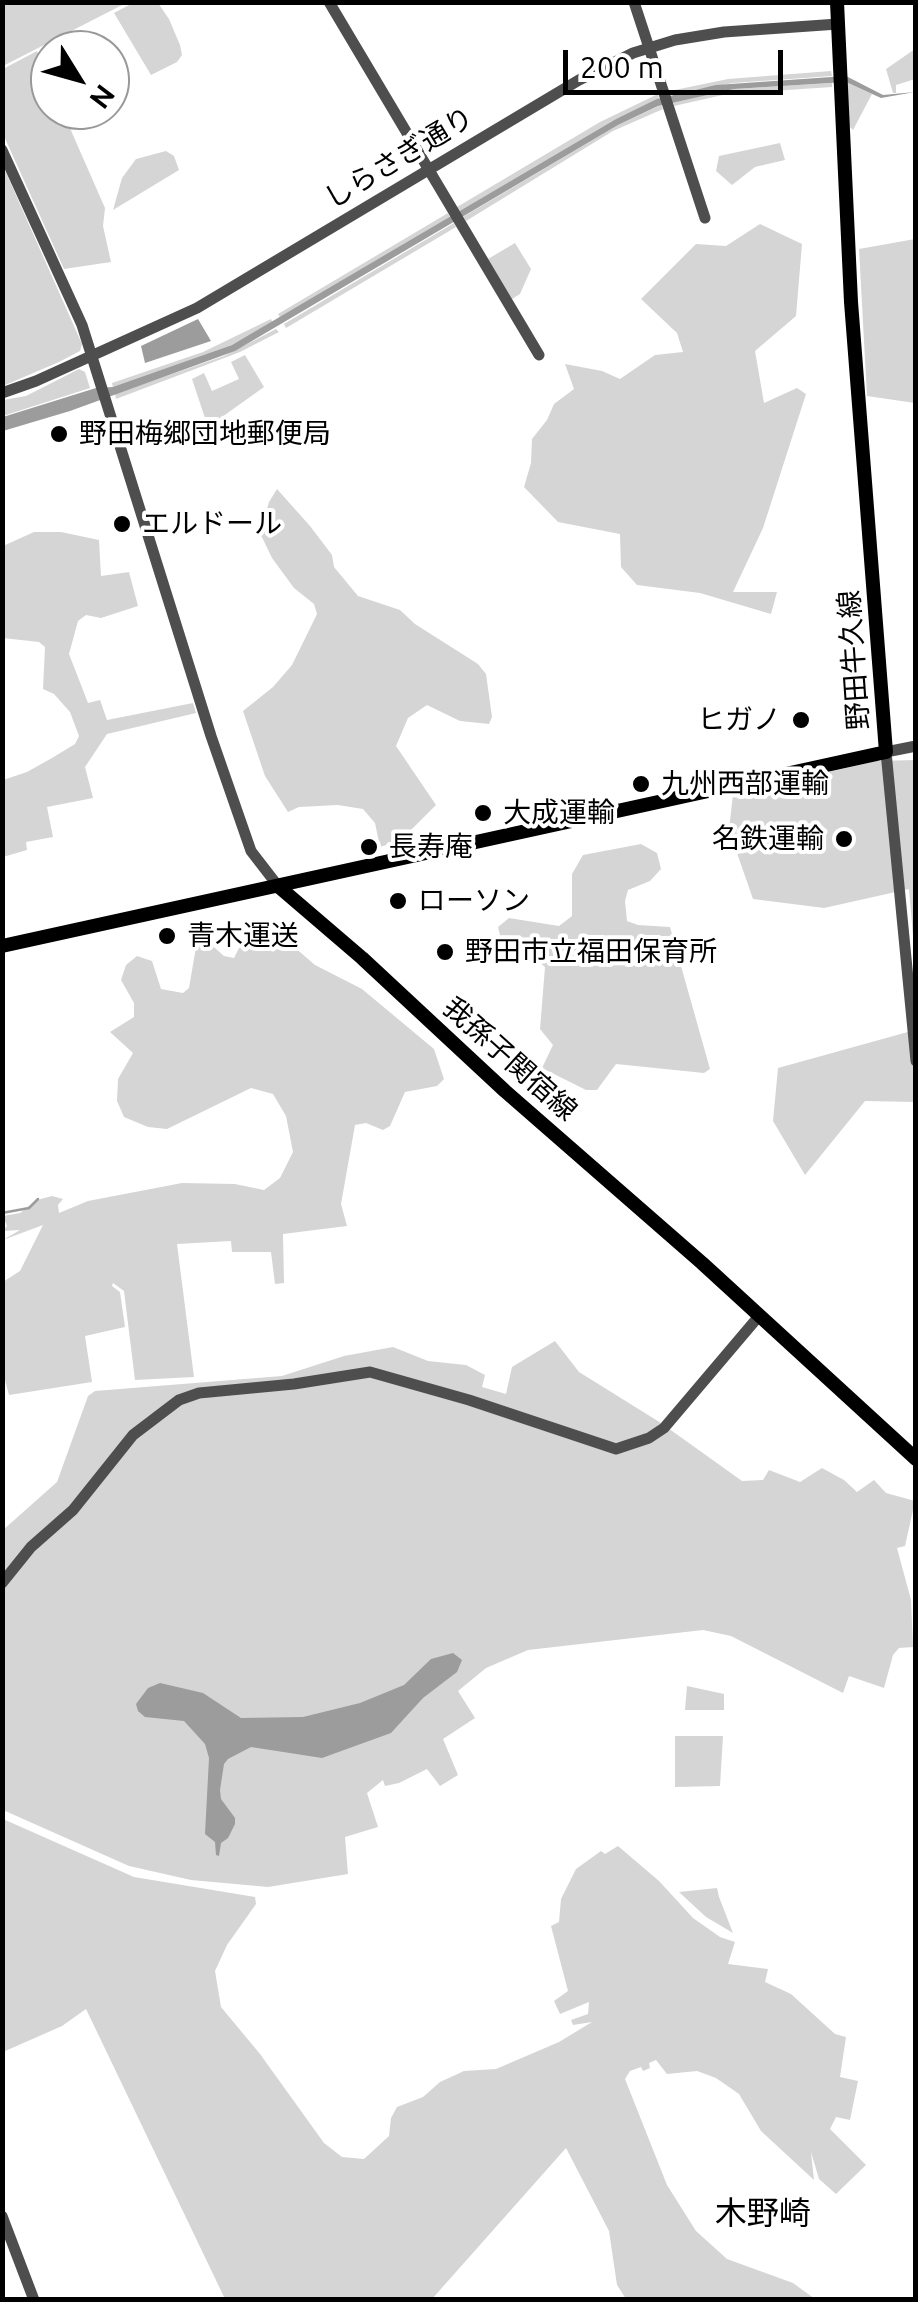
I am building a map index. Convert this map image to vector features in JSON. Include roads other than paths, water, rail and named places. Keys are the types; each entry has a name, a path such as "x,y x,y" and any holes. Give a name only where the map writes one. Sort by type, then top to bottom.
{"main road":[{"name":"野田牛久線","path":"278,886 886,752 851,302 836,2"},
{"path":"2,946 278,886"},
{"name":"我孫子関宿線","path":"278,886 620,1189 916,1459"}],"street":[{"path":"329,2 540,354"},
{"path":"634,2 706,218"},
{"name":"しらさぎ通り","path":"2,392 36,381 197,308 579,80 648,47 724,32 838,24"},
{"path":"2,150 92,355 211,736 255,859 278,886"},
{"path":"916,746 886,752 916,1061"},
{"path":"2,1584 31,1547 73,1510 132,1434 179,1400 199,1393 370,1372 616,1449 649,1438 664,1428 759,1316"},
{"path":"2,2216 34,2300"}],"waterway":[{"path":"2,1213 29,1208 38,1199"}],"place":[{"name":"野田梅郷団地郵便局","path":"59,434"},
{"name":"エルドール","path":"122,524"},
{"name":"ヒガノ","path":"801,720"},
{"name":"九州西部運輸","path":"641,784"},
{"name":"大成運輸","path":"483,813"},
{"name":"名鉄運輸","path":"844,839"},
{"name":"長寿庵","path":"369,847"},
{"name":"ローソン","path":"398,901"},
{"name":"青木運送","path":"167,936"},
{"name":"野田市立福田保育所","path":"445,952"}],"district":[{"name":"木野崎","path":"763,2213"}]}
